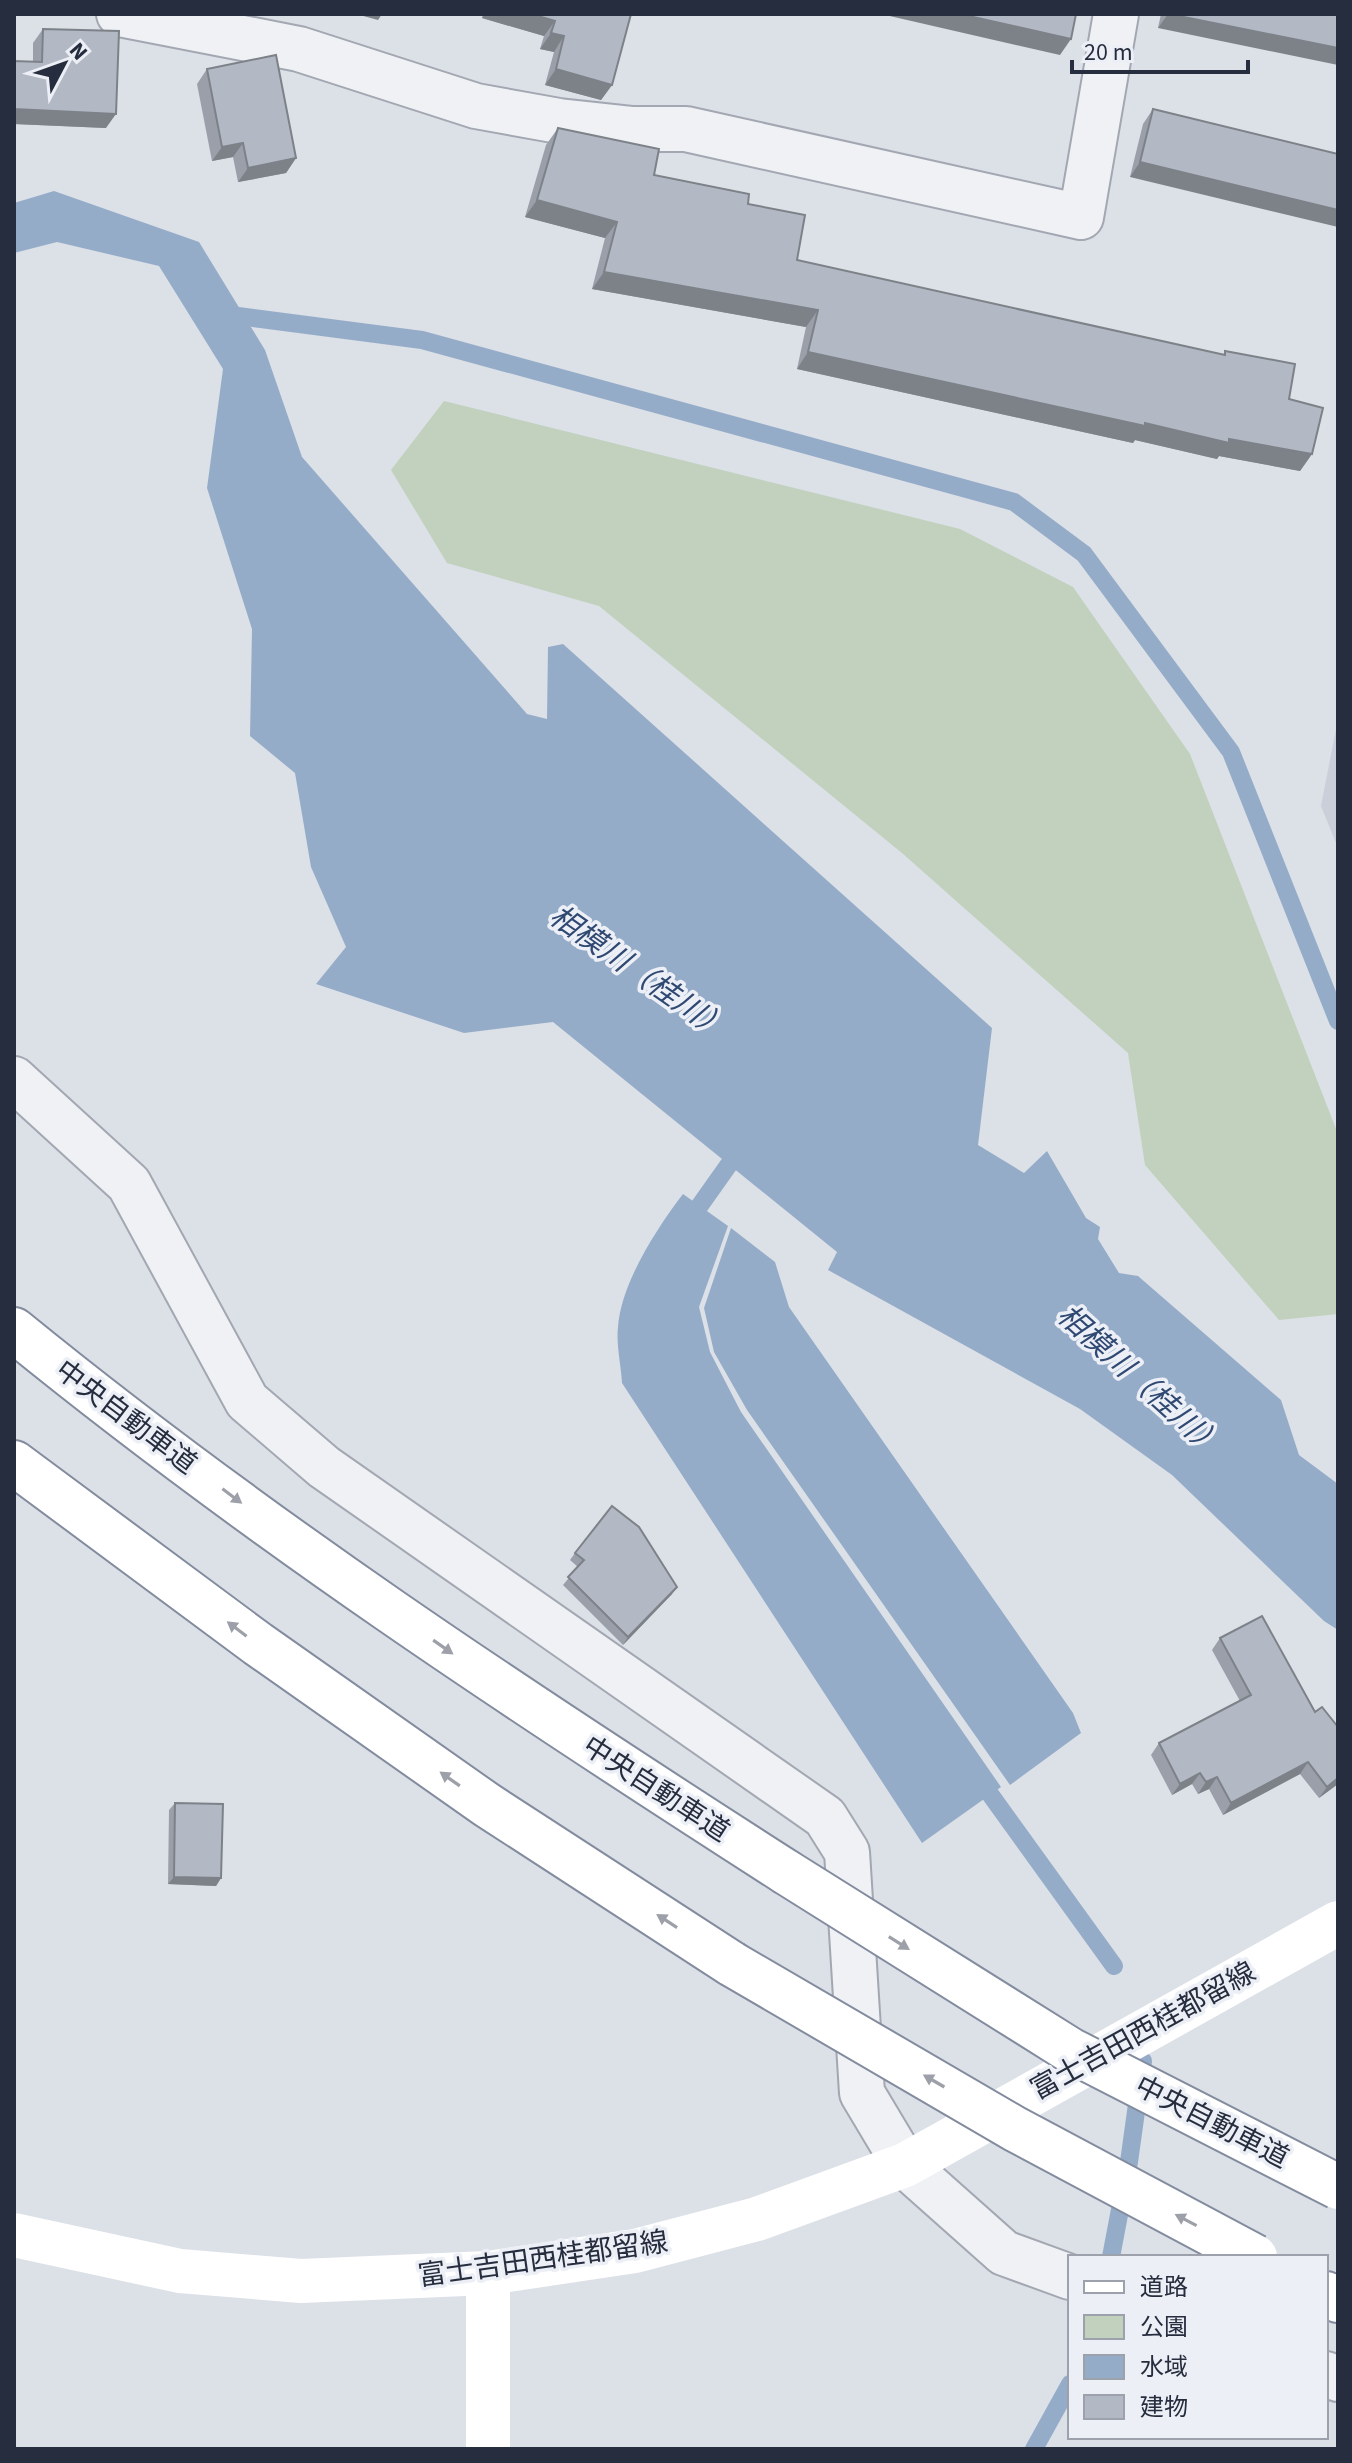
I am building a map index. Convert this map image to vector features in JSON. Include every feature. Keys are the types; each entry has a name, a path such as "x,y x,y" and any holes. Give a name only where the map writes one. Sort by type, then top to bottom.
{"main road":[{"name":"中央自動車道","path":"14,1330 293,1543 528,1706 1070,2050 1338,2187"},
{"path":"14,1463 258,1644 475,1796 732,1964 1015,2129 1251,2255"},
{"name":"富士吉田西桂都留線","path":"14,2235 180,2271 301,2281 488,2273 635,2251 757,2219 905,2165 1338,1923"},
{"path":"488,2273 488,2449"}],"street":[{"path":"119,14 299,49 476,106 559,121 633,129 686,129 1081,217 1116,14"},
{"path":"14,1079 129,1184 247,1401 324,1467 825,1817 847,1852 862,2093 905,2165 1004,2253 1064,2275"}],"shaded area":[{"path":"1338,719 1338,848 1321,806"}],"green space":[{"path":"444,401 960,529 1073,587 1190,754 1338,1134 1338,1314 1279,1320 1145,1165 1128,1053 902,853 599,606 447,563 391,470"}],"water":[{"name":"相模川（桂川）","path":"54,191 199,242 265,350 302,457 527,714 547,719 548,647 563,644 992,1028 978,1145 1024,1173 1047,1151 1086,1218 1100,1227 1098,1239 1119,1273 1138,1276 1281,1400 1299,1455 1338,1484 1338,1630 1324,1621 1172,1475 1080,1409 828,1270 837,1252 553,1022 464,1033 316,984 346,947 311,867 295,773 250,736 252,629 207,488 223,369 159,266 57,242 14,253 14,203"},
{"path":"683,1194 728,1226 699,1307 710,1352 741,1412 1001,1787 922,1843 622,1383 618,1334 626,1292 652,1239"},
{"path":"731,1228 775,1262 789,1307 1073,1713 1081,1733 1010,1785 747,1410 714,1352 704,1308"}],"building":[{"path":"531,14 631,14 612,85 556,69 564,36 551,33 555,21"},
{"path":"960,14 1076,14 1071,39"},
{"path":"1169,14 1338,14 1338,48"},
{"path":"43,29 119,31 116,114 14,109 14,61 42,62"},
{"path":"276,55 296,158 248,168 243,143 222,147 207,69"},
{"path":"1153,109 1338,154 1338,210 1140,162"},
{"path":"558,128 659,149 654,175 749,194 748,204 805,215 797,260 1225,355 1225,351 1295,364 1289,399 1323,408 1312,454 1229,439 1229,443 1145,423 1145,426 808,352 818,310 604,272 617,222 537,200"},
{"path":"612,1506 639,1527 677,1587 628,1637 568,1577 584,1560 575,1553"},
{"path":"1262,1616 1315,1712 1322,1707 1338,1727 1338,1778 1327,1787 1308,1762 1231,1803 1217,1777 1206,1782 1200,1773 1180,1784 1159,1743 1251,1695 1220,1638"},
{"path":"175,1803 223,1804 221,1878 174,1877"}],"waterway":[{"path":"223,314 422,340 1014,502 1084,554 1231,752 1338,1021"},
{"path":"688,1228 691,1218 742,1146"},
{"path":"977,1776 1114,1966"},
{"path":"1111,2255 1129,2162 1143,2061"},
{"path":"1034,2449 1068,2388"}]}
